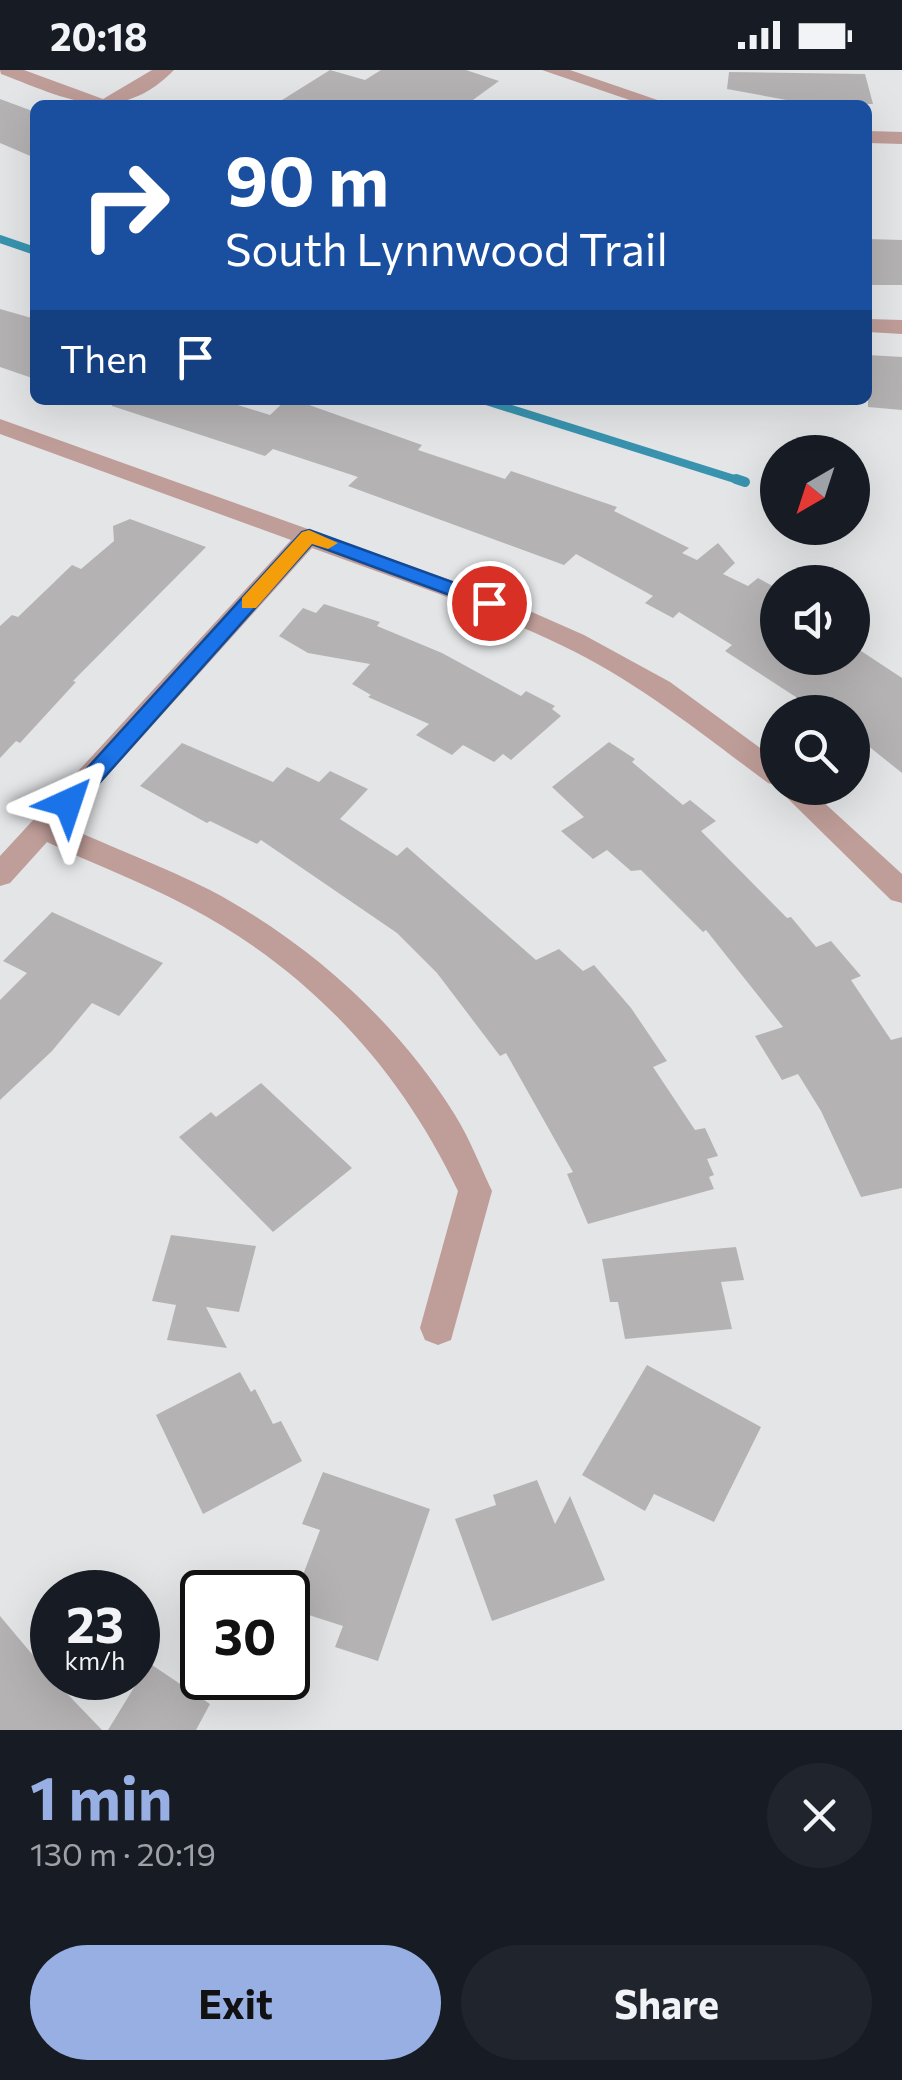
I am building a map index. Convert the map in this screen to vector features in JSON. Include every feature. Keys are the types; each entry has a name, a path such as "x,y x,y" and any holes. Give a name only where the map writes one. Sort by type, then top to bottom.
{"street":[{"path":"7,70 90,100"},
{"path":"113,100 165,70"},
{"path":"551,70 647,100"},
{"path":"872,138 902,138"},
{"path":"872,326 902,327"},
{"path":"0,426 489,603 575,642 660,689 760,763"},
{"path":"0,875 309,536"},
{"path":"809,805 902,892"},
{"path":"45,828 198,898 260,938 337,995 397,1062 442,1124 474,1192 438,1328"}],"building":[{"path":"330,70 365,80 381,70 466,70 499,81 473,100 282,100"},
{"path":"729,72 865,74 872,100 786,100 727,89"},
{"path":"0,99 30,110 30,156 0,143"},
{"path":"872,239 902,240 902,285 872,285"},
{"path":"0,309 30,318 30,377 0,367"},
{"path":"872,355 902,357 902,410 868,407 872,405"},
{"path":"112,405 238,405 270,415 281,405 309,405 422,445 418,450 505,479 511,471 617,507 614,511 689,548 682,553 697,560 718,543 735,563 723,574 748,586 760,579 760,674 725,651 732,645 679,612 673,618 645,603 653,596 576,554 564,565 348,486 358,477 273,449 265,456"},
{"path":"130,519 206,547 73,681 76,682 20,743 16,741 0,758 0,626 12,615 18,617 72,565 81,569 114,541 113,526"},
{"path":"324,604 380,622 377,626 442,653 521,696 526,691 555,706 552,709 561,716 511,760 503,754 494,762 463,745 452,755 416,735 429,724 368,697 371,695 352,684 370,664 308,653 279,636 303,608 316,613"},
{"path":"870,657 902,678 902,773 870,747 870,695 793,695 762,675 870,675"},
{"path":"609,742 635,759 632,762 683,805 690,800 716,821 701,831 787,918 791,917 816,947 831,941 861,976 851,980 891,1040 902,1037 902,1188 861,1197 821,1111 798,1074 782,1080 755,1036 783,1027 706,930 703,932 641,870 631,871 607,850 593,859 561,831 584,817 552,787"},
{"path":"182,743 273,782 287,767 319,782 330,771 368,789 340,819 397,856 407,847 536,960 559,949 583,971 594,965 631,1008 667,1061 653,1067 695,1130 705,1128 718,1156 707,1159 714,1175 709,1177 714,1189 588,1224 567,1174 573,1172 506,1053 500,1056 437,973 397,933 261,840 257,844 210,821 207,823 140,786"},
{"path":"52,912 163,963 119,1016 92,1003 52,1051 0,1100 0,1000 27,973 3,961"},
{"path":"261,1083 352,1168 273,1232 179,1137 211,1112 216,1117"},
{"path":"171,1235 256,1246 239,1312 206,1307 227,1348 167,1340 176,1305 152,1301"},
{"path":"736,1247 744,1280 721,1282 732,1329 625,1339 618,1302 610,1302 602,1259"},
{"path":"647,1365 761,1427 714,1522 654,1494 645,1511 582,1475"},
{"path":"240,1372 251,1392 255,1389 273,1424 281,1421 302,1461 203,1514 156,1415"},
{"path":"323,1472 430,1509 378,1661 335,1647 343,1626 310,1615 310,1570 305,1570 320,1530 302,1524"},
{"path":"537,1480 555,1524 570,1496 605,1580 492,1621 455,1519 496,1505 493,1495"},
{"path":"0,1616 30,1652 30,1700 73,1700 102,1730 0,1730"},
{"path":"160,1670 180,1684 180,1700 204,1700 210,1704 196,1730 108,1730 126,1700 160,1700"}],"waterway":[{"path":"0,239 30,249"},
{"path":"499,405 744,482"},
{"path":"736,479 745,482"}],"slow traffic":[{"path":"249,603 309,536 328,543"}],"route":[{"path":"68,803 309,536 489,603"}]}
